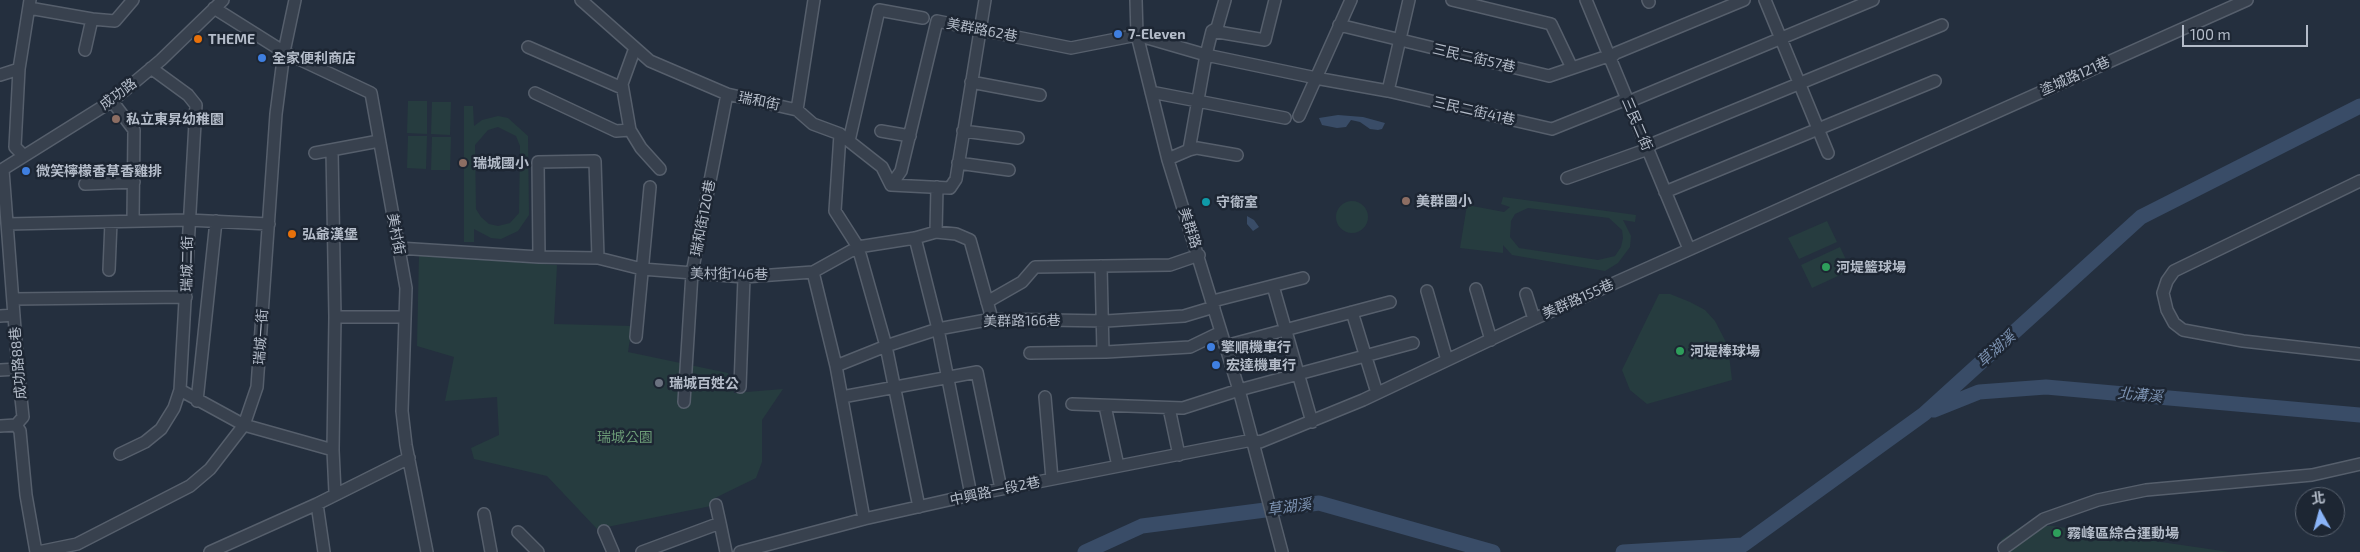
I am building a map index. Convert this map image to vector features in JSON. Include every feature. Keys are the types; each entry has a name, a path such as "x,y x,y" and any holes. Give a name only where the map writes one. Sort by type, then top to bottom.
{"street":[{"path":"115,21 133,0"},
{"name":"成功路","path":"1,170 112,101 151,68 223,0"},
{"name":"瑞城一街","path":"37,552 77,544 190,486 210,468 244,425 257,387 276,114 284,52 295,0"},
{"name":"瑞和街","path":"582,0 650,62 728,94 797,110 813,124 845,138 882,166 891,185"},
{"path":"797,110 814,0"},
{"path":"891,185 950,188 956,179 985,0"},
{"name":"美群路","path":"1136,0 1137,35 1168,160 1240,390 1282,552"},
{"path":"1190,150 1206,55 1212,31 1217,28 1224,0"},
{"path":"1212,31 1265,40 1275,0"},
{"path":"1299,116 1351,0"},
{"path":"1388,91 1409,0"},
{"path":"1452,0 1551,24 1572,68"},
{"name":"三民二街","path":"1586,0 1689,249"},
{"name":"三民二街57巷","path":"1339,25 1549,76 1609,58 1616,53 1744,0"},
{"path":"1765,0 1828,153"},
{"name":"三民二街41巷","path":"1137,35 1206,55 1388,91 1552,129 1628,101 1873,0"},
{"name":"塗城路121巷","path":"1904,153 2247,0"},
{"path":"24,156 15,147 18,69 30,4 92,19 115,21"},
{"name":"美村街","path":"214,8 284,52 371,93 406,288 402,411 427,552"},
{"path":"919,507 886,346 858,247 835,211 845,138 880,10 923,18"},
{"path":"85,50 92,19"},
{"path":"115,21 120,32"},
{"name":"美群路62巷","path":"891,185 902,171 937,21 1071,48 1137,35"},
{"path":"1567,178 1648,149 1652,144 1942,25"},
{"path":"528,47 622,88"},
{"path":"635,48 622,84 630,130 641,148 660,169"},
{"name":"瑞城二街","path":"120,454 145,442 161,428 174,408 180,390 180,360 186,297 188,220 196,105 188,95 151,68"},
{"path":"0,75 18,69"},
{"path":"1665,192 1935,81"},
{"path":"971,82 1040,95"},
{"path":"1151,92 1285,118"},
{"path":"535,93 616,131 630,130"},
{"name":"瑞和街120巷","path":"684,402 692,274 728,94"},
{"path":"112,101 134,130 133,220"},
{"path":"881,131 910,136"},
{"path":"963,131 1018,138"},
{"path":"315,153 379,141"},
{"path":"1168,160 1197,148 1237,155"},
{"path":"332,150 335,318 333,450 336,493"},
{"name":"美群路155巷","path":"1252,440 1260,442 1312,422 1491,340 1534,318 1904,153"},
{"path":"539,258 538,162 595,161 598,258"},
{"path":"958,163 1009,170"},
{"name":"成功路88巷","path":"1,170 23,418 16,425 20,431 26,495 37,552"},
{"path":"2360,181 2174,271 2167,281 2164,293 2167,310 2174,323 2183,330 2203,336 2360,354"},
{"path":"85,184 134,182"},
{"path":"636,337 650,187"},
{"path":"936,232 937,188"},
{"path":"7,224 188,220 269,224"},
{"path":"109,270 111,222"},
{"path":"197,401 216,222"},
{"name":"美村街146巷","path":"398,248 539,258 598,258 642,269 744,277 813,272 858,247 914,238 936,232 956,234 970,240 992,320"},
{"path":"914,238 938,329 971,495"},
{"path":"987,302 1022,282 1035,267 1170,265 1199,255"},
{"path":"1101,266 1103,352"},
{"path":"813,272 836,366 864,519"},
{"path":"740,387 744,277"},
{"name":"美群路166巷","path":"836,366 886,346 938,329 992,320 1102,321 1184,316 1214,304 1303,278"},
{"path":"1273,286 1312,422"},
{"path":"1476,289 1491,340"},
{"path":"1427,291 1448,360"},
{"path":"1526,294 1534,318"},
{"path":"13,299 186,297"},
{"path":"1225,346 1390,302"},
{"path":"1352,312 1377,393"},
{"path":"0,316 14,315"},
{"path":"335,318 405,317"},
{"path":"1030,353 1103,352 1190,347 1222,332"},
{"path":"1072,404 1183,408 1240,390 1413,343"},
{"path":"0,370 18,369"},
{"path":"842,396 977,372 1001,489"},
{"path":"180,390 244,425 333,450"},
{"path":"1045,397 1052,480"},
{"path":"1105,406 1118,466"},
{"path":"1169,408 1179,455"},
{"path":"0,426 16,425"},
{"name":"中興路一段2巷","path":"740,552 864,519 971,495 1252,440"},
{"path":"210,552 317,504 409,458"},
{"path":"2004,548 2044,519 2098,500 2155,489 2312,475 2360,464"},
{"path":"317,504 324,552"},
{"path":"716,505 726,552"},
{"path":"484,514 491,552"},
{"path":"642,552 720,523"},
{"path":"604,531 613,552"},
{"path":"518,532 538,552"}],"green space":[{"path":"408,101 427,101 427,134 407,133"},
{"path":"432,102 451,102 450,135 431,134"},
{"path":"464,106 473,106 474,126 482,120 498,116 508,118 528,136 529,215 518,231 501,239 491,238 474,229 474,242 464,242","holes":["498,127 516,136 520,146 519,213 510,223 498,226 489,224 476,209 475,145 488,130"]},
{"path":"408,136 427,136 426,169 407,168"},
{"path":"432,137 451,137 450,170 431,170"},
{"path":"1503,197 1636,215 1635,222 1623,220 1631,236 1630,247 1618,263 1605,271 1512,255 1503,245 1503,253 1460,248 1467,205 1504,212 1510,207 1501,204","holes":["1528,208 1609,218 1622,230 1621,247 1615,256 1598,260 1519,248 1510,237 1511,221 1515,214"]},
{"path":"1352,201 1358,202 1363,206 1367,211 1367,223 1363,228 1358,232 1352,233 1346,232 1341,228 1337,223 1336,217 1337,211 1341,206 1346,202"},
{"name":"河堤籃球場","path":"1827,221 1837,242 1799,259 1788,238"},
{"name":"河堤籃球場","path":"1840,247 1851,270 1812,288 1801,265"},
{"name":"瑞城公園","path":"419,255 557,265 554,324 632,326 628,352 728,373 734,393 783,389 762,420 762,462 756,478 715,498 711,506 597,529 547,476 474,459 471,448 499,435 497,397 445,401 454,357 417,346"},
{"name":"河堤棒球場","path":"1659,294 1670,294 1690,302 1705,310 1715,321 1728,346 1732,380 1647,404 1630,390 1622,370"},
{"name":"霧峰區綜合運動場","path":"2022,526 2053,526 2229,552 2004,552 2001,540"}],"water":[{"path":"1338,115 1363,117 1385,123 1382,129 1378,130 1370,129 1360,122 1351,120 1346,127 1337,128 1322,125 1319,118"},
{"path":"1247,216 1254,220 1259,227 1253,231 1247,224"}],"waterway":[{"name":"草湖溪","path":"1623,552 1743,545 1924,414 2141,217 2360,106"},
{"name":"北溝溪","path":"1934,410 1979,392 2046,387 2360,415"},
{"name":"草湖溪","path":"1085,552 1142,526 1319,503 1493,552"}],"place":[{"name":"7-Eleven","path":"1118,34"},
{"name":"THEME","path":"198,39"},
{"name":"全家便利商店","path":"262,58"},
{"name":"私立東昇幼稚園","path":"116,119"},
{"name":"瑞城國小","path":"463,163"},
{"name":"微笑檸檬香草香雞排","path":"26,171"},
{"name":"美群國小","path":"1406,201"},
{"name":"守衛室","path":"1206,202"},
{"name":"弘爺漢堡","path":"292,234"},
{"name":"河堤籃球場","path":"1826,267"},
{"name":"擎順機車行","path":"1211,347"},
{"name":"河堤棒球場","path":"1680,351"},
{"name":"宏達機車行","path":"1216,365"},
{"name":"瑞城百姓公","path":"659,383"},
{"name":"霧峰區綜合運動場","path":"2057,533"}]}
